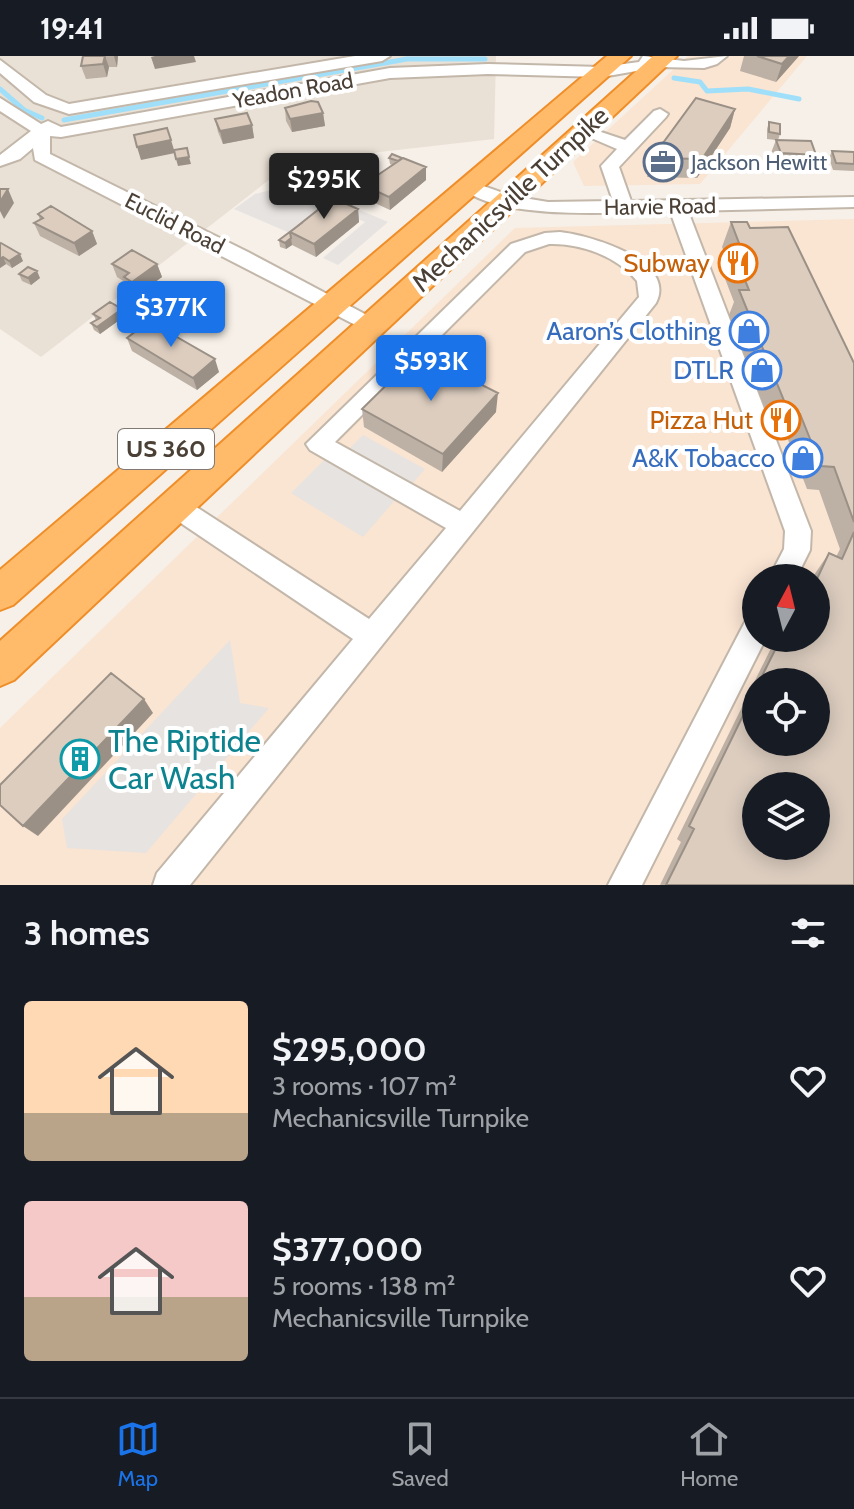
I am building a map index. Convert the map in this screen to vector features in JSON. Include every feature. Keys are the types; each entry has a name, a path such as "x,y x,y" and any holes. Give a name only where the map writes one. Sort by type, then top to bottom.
{"highway":[{"name":"Mechanicsville Turnpike","path":"0,667 662,59"},
{"name":"Mechanicsville Turnpike","path":"0,593 615,61"}],"street":[{"path":"0,161 14,155 42,132 61,108 39,98 0,64 18,56"},
{"name":"Yeadon Road","path":"61,108 103,105 382,56"},
{"path":"662,59 704,64 719,56"},
{"name":"Yeadon Road","path":"615,61 662,59"},
{"name":"Yeadon Road","path":"42,132 61,132 390,73 662,59"},
{"path":"0,103 27,126 42,132"},
{"path":"624,207 610,166 660,114"},
{"path":"583,131 628,147"},
{"name":"Euclid Road","path":"42,132 41,156 371,326"},
{"name":"Harvie Road","path":"469,186 508,201 548,208 677,206 773,211 854,202"},
{"path":"677,206 798,531 797,550 790,564"},
{"path":"169,885 649,298 648,281 634,264 604,248 566,238 549,238 518,248 318,444 463,525"},
{"path":"175,506 372,636"},
{"path":"624,885 744,652"}],"shaded area":[{"path":"0,56 496,56 494,139 292,162 41,357 0,329"},
{"path":"688,56 807,56 700,184 584,186 573,162"},
{"path":"316,179 343,203 388,222 338,265 323,258 365,222 334,209 292,234 234,209 255,194"},
{"path":"854,219 854,885 0,885 0,728 515,228"},
{"path":"363,435 425,469 412,484 349,449"},
{"path":"326,458 396,499 363,537 291,493"},
{"path":"230,640 240,703 269,708 146,853 67,848 62,819"}],"building":[{"path":"83,56 105,56 103,64 81,66"},
{"path":"757,56 789,56 782,64"},
{"path":"696,98 735,109 702,159 652,158"},
{"path":"318,102 323,113 290,119 285,108"},
{"path":"247,113 252,125 220,131 215,119"},
{"path":"769,122 780,124 780,134 769,132"},
{"path":"167,128 171,140 137,147 134,135"},
{"path":"776,140 811,141 816,155 781,153"},
{"path":"187,148 189,157 176,159 174,150"},
{"path":"832,151 854,152 854,164 836,163"},
{"path":"392,154 402,158 398,161 389,158"},
{"path":"403,158 426,167 389,197 363,185"},
{"path":"0,189 8,189 0,202"},
{"path":"333,198 358,209 314,244 290,232"},
{"path":"51,206 92,231 74,243 34,223 43,218 38,214"},
{"path":"303,222 290,232 291,238 285,243 279,240"},
{"path":"731,222 747,222 750,228 788,227 854,363 854,522 834,467 821,466 800,414 789,413 739,290 749,290 733,251 742,251"},
{"path":"1,243 20,254 9,261 3,257 0,259"},
{"path":"132,250 157,264 132,282 124,277 129,273 112,264"},
{"path":"28,267 37,271 28,278 19,274"},
{"path":"110,302 122,309 97,327 91,323 100,318 93,314"},
{"path":"149,321 215,359 193,378 127,338"},
{"path":"419,353 498,393 443,454 362,409"},
{"path":"854,532 854,885 666,885 694,829 689,826 742,718 742,756 830,756 830,668 766,668 774,652 830,652 830,564 824,564 829,553 842,559"},
{"path":"111,673 144,699 23,826 0,805 0,785"}],"waterway":[{"path":"64,120 407,59 485,59"},
{"path":"674,78 700,82 707,91 748,89 799,99"},
{"path":"0,89 24,110 42,118"}],"place":[{"name":"Jackson Hewitt","path":"663,162"},
{"name":"Subway","path":"738,263"},
{"name":"Aaron’s Clothing","path":"749,331"},
{"name":"DTLR","path":"762,370"},
{"name":"Pizza Hut","path":"781,420"},
{"name":"A&K Tobacco","path":"803,458"},
{"name":"The Riptide Car Wash","path":"80,759"}]}
